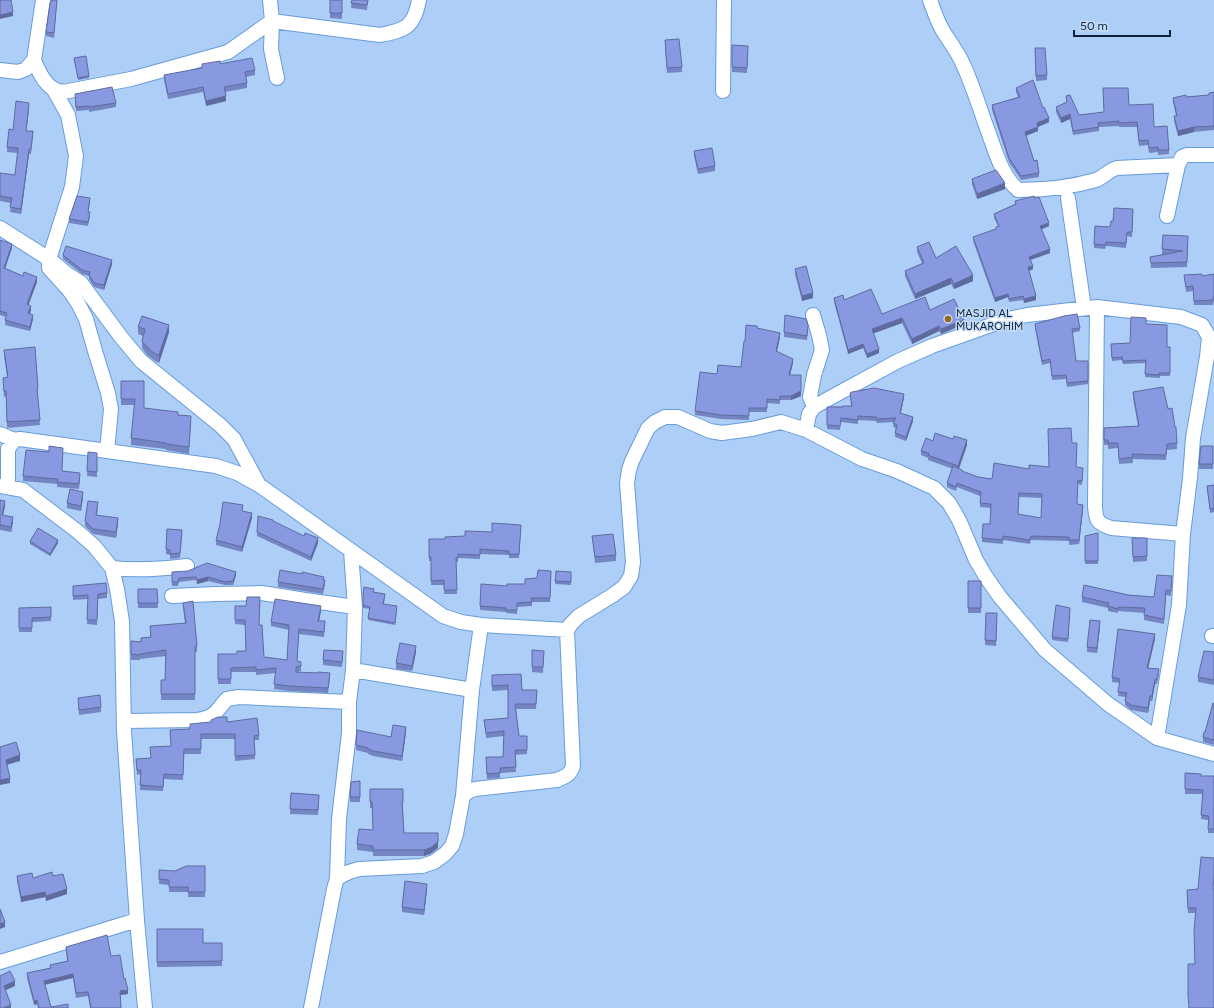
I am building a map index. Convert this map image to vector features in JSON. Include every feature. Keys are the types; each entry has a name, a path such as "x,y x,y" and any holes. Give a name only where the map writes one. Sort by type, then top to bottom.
{"street":[{"path":"43,0 34,60 38,70 54,90 68,115 76,156 72,187 49,259 49,268 69,290 86,319 108,392 110,409 107,451"},
{"path":"270,0 272,21 271,49 277,78"},
{"path":"54,90 64,92 131,79 228,52 272,21 380,35 397,32 407,27 416,14 419,0"},
{"path":"724,0 724,91"},
{"path":"930,0 936,18 959,55 1003,169 1013,186 1018,190 1067,186 1090,181 1103,177 1110,171 1117,168 1178,165"},
{"path":"0,70 22,71 26,69 34,60"},
{"path":"1167,216 1178,165 1182,157 1187,155 1214,155"},
{"path":"1068,198 1090,308 1096,517 1101,524 1111,528 1183,534"},
{"path":"0,228 49,259 81,283 121,337 141,361 220,425 234,439 259,485"},
{"path":"806,430 809,414 814,407 898,361 932,346 1008,319 1027,314 1090,308 1176,316 1202,325 1209,337 1211,357 1193,438 1183,534 1179,605 1157,738"},
{"path":"813,315 822,350 814,375 810,397 814,407"},
{"path":"463,796 469,791 475,789 557,780 571,772 573,766 567,630 579,616 624,587 631,576 633,562 627,483 629,470 632,460 648,428 655,422 665,417 678,417 710,431 722,433 752,429 781,422 806,430 862,459 897,471 934,488 948,503 959,520 976,560 986,577 1000,597 1045,650 1108,704 1157,738 1214,754"},
{"path":"0,434 14,440 20,439 216,466 237,473 259,485 443,616 461,622 480,625 567,630"},
{"path":"14,440 8,449 4,486 23,490 58,516 94,546 112,568 117,589 122,621 124,721 137,920 145,1008"},
{"path":"311,1008 334,889 338,878 339,819 349,733 349,702 353,670 355,607 351,550"},
{"path":"112,568 151,570 187,566"},
{"path":"172,596 262,593 355,607"},
{"path":"338,878 359,869 422,866 434,862 445,854 452,846 456,834 463,796 472,690 480,625"},
{"path":"353,670 472,690"},
{"path":"124,721 197,720 208,718 221,707 227,699 239,697 349,702"},
{"path":"0,962 137,920"}],"building":[{"path":"0,0 11,0 13,12 0,15"},
{"path":"52,0 57,0 54,33 46,32 50,3"},
{"path":"330,0 342,0 342,13 330,13"},
{"path":"352,0 368,0 367,5 351,3"},
{"path":"679,39 682,67 667,68 665,40"},
{"path":"732,45 748,46 747,68 732,67"},
{"path":"1035,48 1045,48 1047,75 1036,76"},
{"path":"86,56 89,76 78,78 74,58"},
{"path":"252,58 255,70 245,72 247,83 224,87 226,96 206,101 203,87 168,94 164,75 202,68 202,64 220,61 220,64"},
{"path":"1033,80 1043,108 1044,107 1049,118 1037,123 1038,127 1025,132 1034,161 1037,160 1039,173 1021,176 1009,158 992,105 1020,97 1016,88"},
{"path":"112,87 116,103 89,107 76,107 75,94"},
{"path":"1103,88 1128,88 1129,105 1153,104 1154,127 1167,126 1169,150 1158,150 1158,147 1149,148 1148,140 1139,141 1137,122 1119,123 1119,121 1098,123 1099,127 1073,131 1070,114 1061,118 1056,107 1067,102 1066,96 1070,95 1079,115 1104,112"},
{"path":"1214,92 1214,126 1194,127 1178,131 1174,116 1177,116 1173,98 1186,95 1186,97 1209,95 1209,93"},
{"path":"16,101 29,103 26,131 33,131 31,149 29,149 21,209 10,207 12,198 0,196 0,173 15,175 18,148 7,147 9,129 13,130"},
{"path":"712,148 715,166 698,169 694,151"},
{"path":"996,170 1005,183 977,194 972,179"},
{"path":"77,196 90,198 88,222 69,219"},
{"path":"1034,196 1034,198 1039,197 1049,223 1040,226 1050,249 1029,257 1033,266 1028,267 1036,296 1024,299 1023,296 1009,299 1008,294 995,298 973,237 996,229 996,227 999,226 994,214 1016,204 1015,201"},
{"path":"1114,208 1133,209 1132,232 1127,232 1126,243 1106,242 1105,245 1094,244 1095,226 1110,227 1111,221 1113,221"},
{"path":"1163,235 1188,236 1187,262 1151,263 1150,257 1183,251 1162,249"},
{"path":"0,240 12,244 4,268 23,276 24,272 37,277 27,304 31,306 28,313 33,315 30,327 5,320 7,313 0,311"},
{"path":"929,242 936,258 956,246 973,275 954,284 951,278 915,294 905,271 924,263 917,247"},
{"path":"66,246 112,260 104,285 94,283 89,275 90,272 82,270 63,255"},
{"path":"806,266 813,293 802,296 795,269"},
{"path":"1202,274 1202,276 1214,274 1213,300 1194,301 1193,286 1186,287 1184,275"},
{"path":"871,289 882,314 925,297 930,310 954,299 964,320 941,329 939,326 912,339 902,318 872,329 879,349 867,354 863,344 848,350 834,298 843,295 844,300"},
{"path":"1077,314 1080,328 1072,329 1076,361 1088,361 1088,381 1067,383 1066,375 1052,376 1050,359 1042,361 1035,324"},
{"path":"785,315 806,319 808,325 807,336 784,332"},
{"path":"142,316 169,325 159,355 155,354 142,341 145,329 138,327"},
{"path":"1131,317 1146,318 1146,324 1167,325 1167,347 1170,347 1170,373 1159,373 1160,375 1145,374 1146,360 1123,361 1122,357 1112,358 1111,344 1130,343"},
{"path":"746,325 757,326 757,328 780,333 776,351 793,359 789,375 801,375 801,391 791,396 780,396 780,400 767,399 767,408 749,408 749,416 721,415 695,411 700,372 717,374 718,365 741,367"},
{"path":"35,347 40,420 7,422 6,391 4,391 3,378 8,377 4,350"},
{"path":"121,381 144,381 144,408 178,412 178,415 191,416 189,447 131,438 135,399 121,399"},
{"path":"1163,387 1168,409 1172,408 1176,427 1177,443 1167,444 1166,455 1132,454 1133,457 1119,459 1118,443 1108,443 1108,440 1104,440 1104,428 1139,426 1133,392"},
{"path":"874,388 904,394 900,413 913,417 906,437 895,433 897,425 893,423 896,418 877,419 876,417 858,416 858,420 841,418 840,426 827,425 827,407 852,406 850,393"},
{"path":"1071,428 1072,443 1077,443 1076,467 1083,468 1082,481 1078,480 1077,504 1083,505 1079,540 1069,540 1069,537 1031,536 1030,540 1003,536 1003,540 982,538 983,524 990,524 991,504 980,503 981,492 957,483 956,487 947,483 953,466 978,477 992,479 994,463 1029,469 1029,465 1049,467 1048,429","holes":["1019,493 1042,494 1041,518 1018,514"]},
{"path":"935,433 953,439 954,436 967,440 958,466 921,451 926,438 933,441"},
{"path":"49,446 63,448 62,471 80,473 79,484 57,482 58,479 23,476 26,450 49,452"},
{"path":"1201,446 1213,446 1213,464 1199,464"},
{"path":"88,452 97,453 97,472 87,471"},
{"path":"1214,485 1214,508 1210,509 1207,486"},
{"path":"70,489 83,492 81,506 67,503"},
{"path":"0,500 5,501 2,515 13,517 11,527 0,525"},
{"path":"88,501 98,502 96,515 118,518 116,532 93,529 85,521"},
{"path":"223,502 243,505 242,511 252,513 242,547 216,540"},
{"path":"258,516 273,520 304,536 305,533 318,538 311,557 257,532"},
{"path":"492,523 521,525 519,554 509,554 509,551 480,549 480,555 458,554 458,558 456,558 457,590 444,590 444,580 431,581 429,539 445,539 445,537 465,536 465,531 492,532"},
{"path":"38,528 58,540 50,554 30,541"},
{"path":"167,529 182,530 180,553 170,554 170,550 166,549"},
{"path":"1098,533 1098,561 1085,561 1085,536"},
{"path":"613,534 616,555 595,557 592,536"},
{"path":"1132,538 1147,538 1147,556 1133,557"},
{"path":"207,563 236,572 233,581 225,582 208,577 197,580 196,577 179,578 178,582 172,582 172,572 188,571"},
{"path":"280,570 302,574 302,572 324,577 323,580 325,580 323,589 278,582"},
{"path":"538,570 551,571 550,598 531,598 532,602 517,603 517,610 480,606 481,584 507,586 507,584 525,584 525,579 537,578"},
{"path":"556,571 571,572 571,582 555,581"},
{"path":"1157,575 1172,576 1171,591 1166,590 1164,619 1144,615 1145,608 1118,607 1118,609 1108,606 1109,603 1082,597 1084,585 1128,595 1154,597"},
{"path":"968,581 981,581 981,608 968,608"},
{"path":"106,583 107,593 98,594 97,620 87,620 88,595 73,596 73,586"},
{"path":"364,587 374,589 373,592 385,594 383,604 397,606 395,623 368,618 370,607 363,605"},
{"path":"138,589 157,589 158,603 138,603"},
{"path":"247,597 260,597 259,625 262,625 264,657 287,660 289,625 271,622 275,599 321,606 318,621 325,621 324,632 299,629 297,661 301,662 301,666 296,667 296,672 330,673 328,688 274,684 276,668 256,670 256,667 231,668 231,679 218,679 218,654 237,654 237,651 246,651 245,620 235,620 235,606 246,606"},
{"path":"193,601 197,646 195,646 195,694 161,694 161,680 165,680 166,650 140,655 131,654 131,641 141,642 141,638 151,637 150,626 186,623 183,603"},
{"path":"1056,605 1070,608 1068,639 1052,637"},
{"path":"51,607 51,617 32,618 32,628 19,628 19,608"},
{"path":"986,613 997,613 996,641 985,640"},
{"path":"1090,620 1100,621 1097,648 1087,647"},
{"path":"1118,629 1155,634 1147,668 1159,669 1157,679 1155,679 1152,696 1150,696 1148,708 1131,705 1125,701 1127,693 1118,692 1120,679 1112,677"},
{"path":"400,643 416,646 412,666 396,663"},
{"path":"324,650 343,651 342,662 323,660"},
{"path":"532,650 544,651 543,667 532,667"},
{"path":"1204,651 1214,652 1214,680 1198,677"},
{"path":"521,674 522,690 537,690 536,704 515,704 519,736 527,736 527,750 515,750 516,767 500,768 500,773 487,774 486,757 503,757 504,731 486,733 484,720 508,718 508,685 492,686 492,675"},
{"path":"100,695 101,707 79,710 78,698"},
{"path":"1213,703 1214,704 1214,740 1203,737"},
{"path":"218,717 227,717 227,722 257,718 259,735 254,736 255,755 235,756 235,734 201,734 201,749 184,749 183,775 164,774 163,787 140,785 141,770 137,770 136,759 151,758 150,747 171,746 170,730 190,729 190,724 211,722 211,720"},
{"path":"393,725 406,727 402,756 373,751 356,745 357,730 391,737"},
{"path":"16,742 20,755 6,760 10,778 0,780 0,747"},
{"path":"1185,773 1201,774 1201,776 1214,776 1214,829 1208,829 1209,816 1201,815 1203,790 1185,789"},
{"path":"360,781 360,797 350,797 351,782"},
{"path":"370,789 403,789 402,802 404,833 438,833 438,842 430,848 424,850 373,850 373,846 357,844 359,829 373,830"},
{"path":"291,793 319,795 318,810 290,809"},
{"path":"1201,857 1214,858 1214,1008 1189,1008 1188,964 1195,964 1194,931 1196,908 1188,908 1187,890 1198,889"},
{"path":"186,866 205,866 205,892 188,892 188,887 169,887 169,880 159,879 159,870 175,871"},
{"path":"52,872 53,876 63,874 67,889 46,896 45,892 21,897 17,876 32,873 33,878"},
{"path":"405,881 427,884 424,910 402,907"},
{"path":"0,909 5,922 0,924"},
{"path":"157,929 203,929 203,943 222,943 222,961 157,962"},
{"path":"107,935 111,956 120,955 124,979 125,978 128,990 120,991 121,1008 91,1008 88,992 76,993 73,974 44,981 51,1007 68,1004 68,1008 39,1008 37,1000 34,1001 27,973 51,968 50,965 68,961 66,947"},
{"path":"10,971 15,981 4,986 11,1005 0,1008 0,976"}],"place":[{"name":"MASJID AL MUKAROHIM","path":"948,319"}]}
